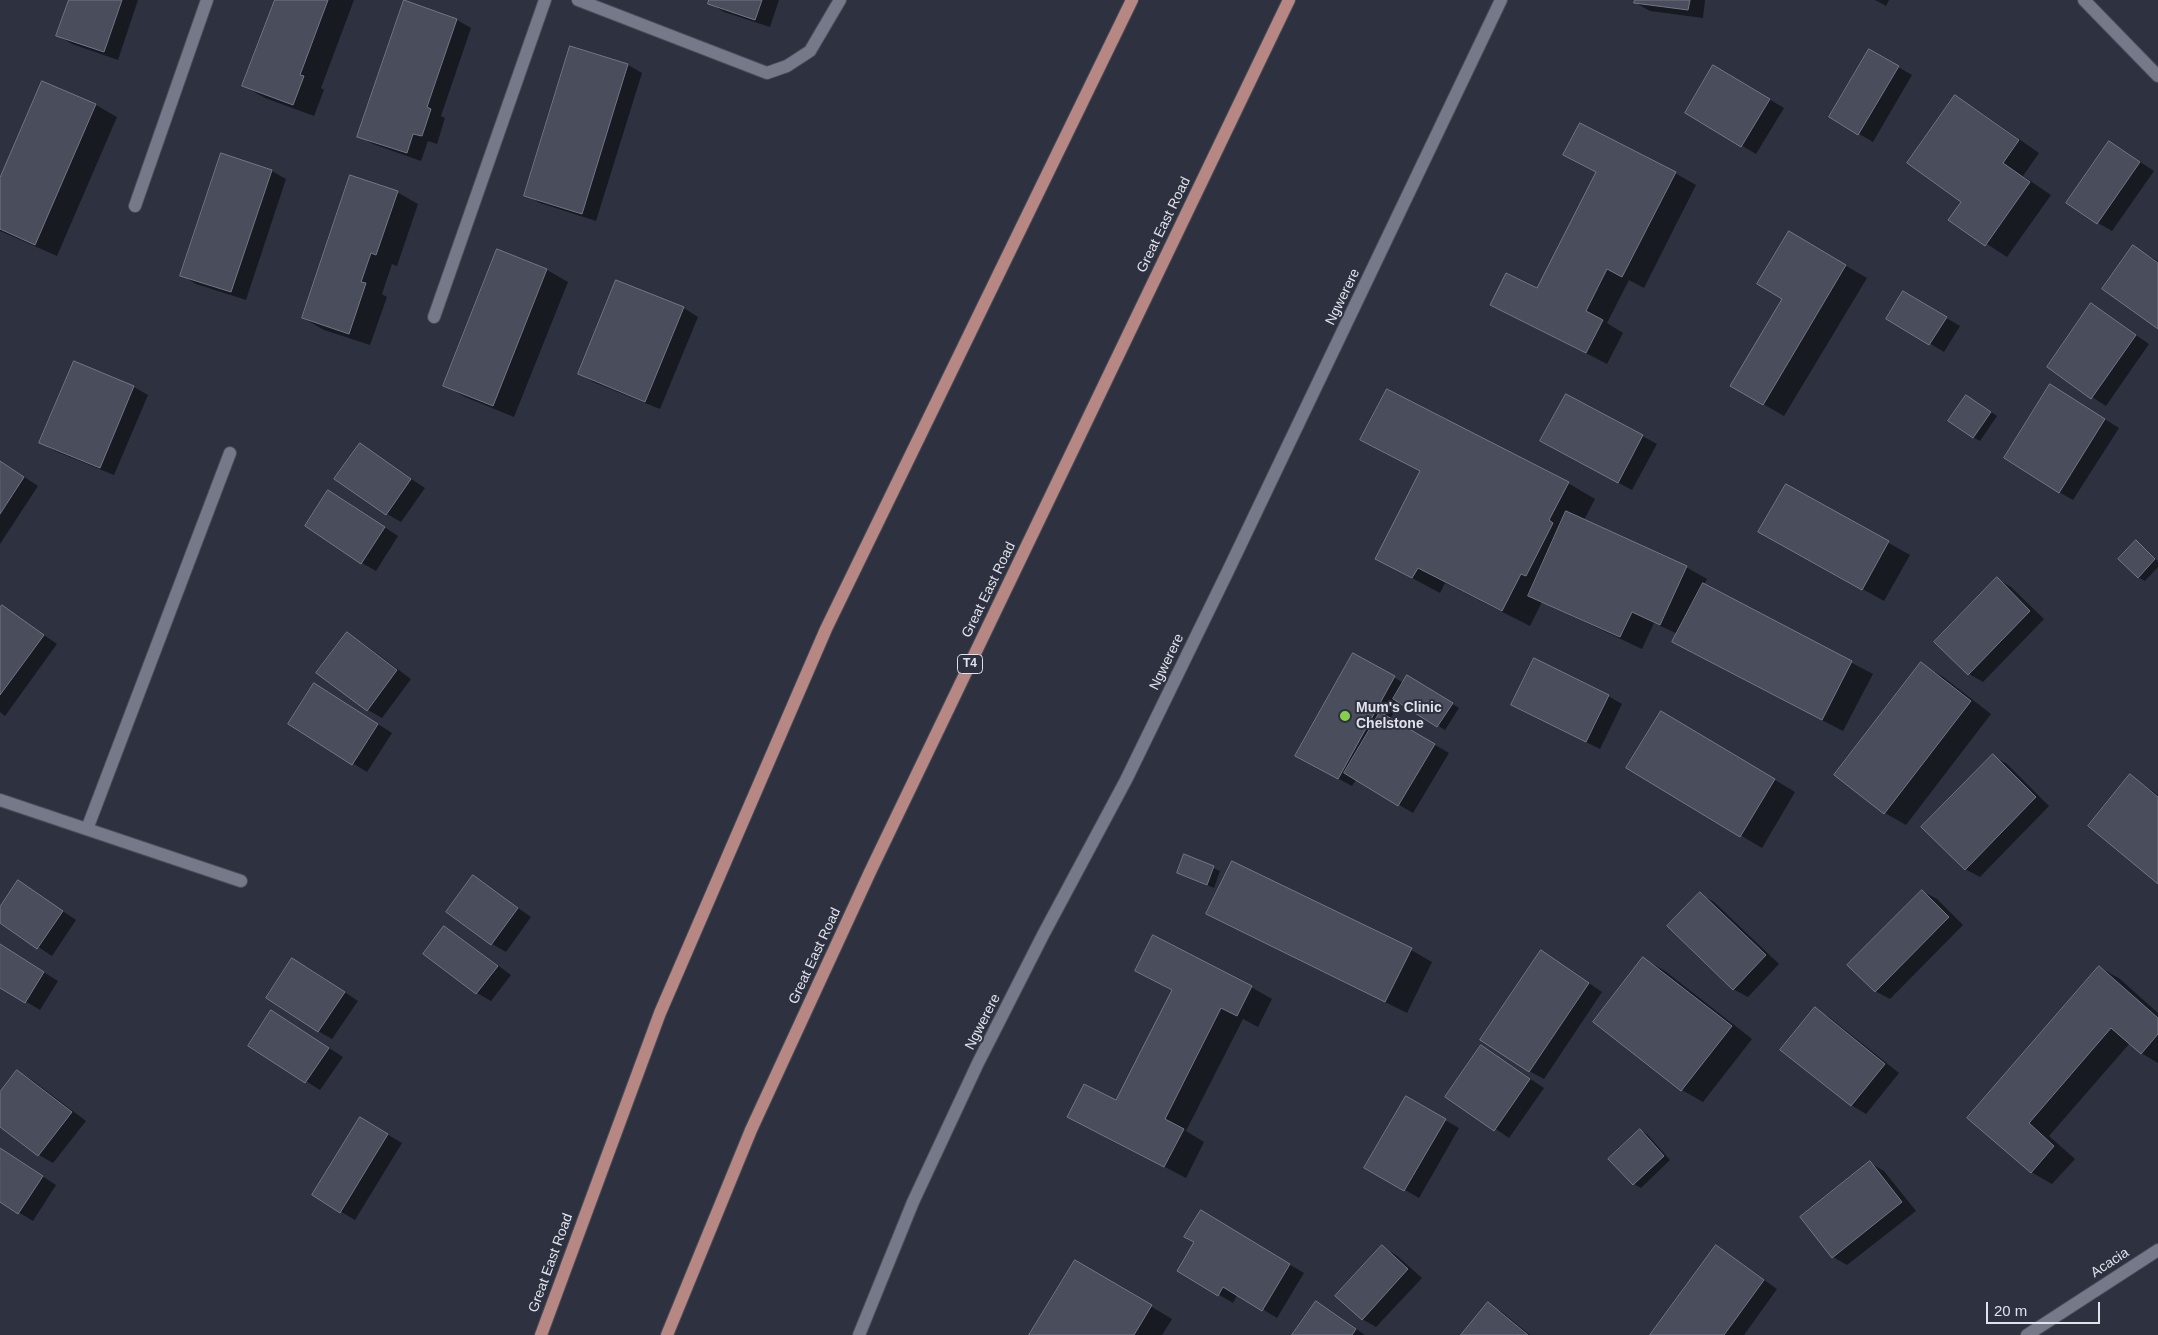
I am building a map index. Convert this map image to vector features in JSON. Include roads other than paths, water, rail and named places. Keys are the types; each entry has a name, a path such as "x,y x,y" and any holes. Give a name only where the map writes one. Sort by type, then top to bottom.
{"main road":[{"name":"Great East Road","path":"541,1335 660,1014 826,629 1132,0"},
{"name":"Great East Road","path":"668,1335 751,1130 870,872 1289,0"}],"street":[{"path":"135,206 207,0"},
{"path":"434,317 545,0"},
{"path":"578,0 766,73 787,66 810,51 840,0"},
{"name":"Ngwerere","path":"859,1335 913,1202 978,1063 1139,754 1500,0"},
{"path":"2084,0 2158,76"},
{"path":"87,829 230,453"},
{"path":"0,800 241,881"},
{"name":"Acacia","path":"2027,1335 2158,1250"}],"place":[{"name":"Mum's Clinic Chelstone","path":"1345,716"}]}
